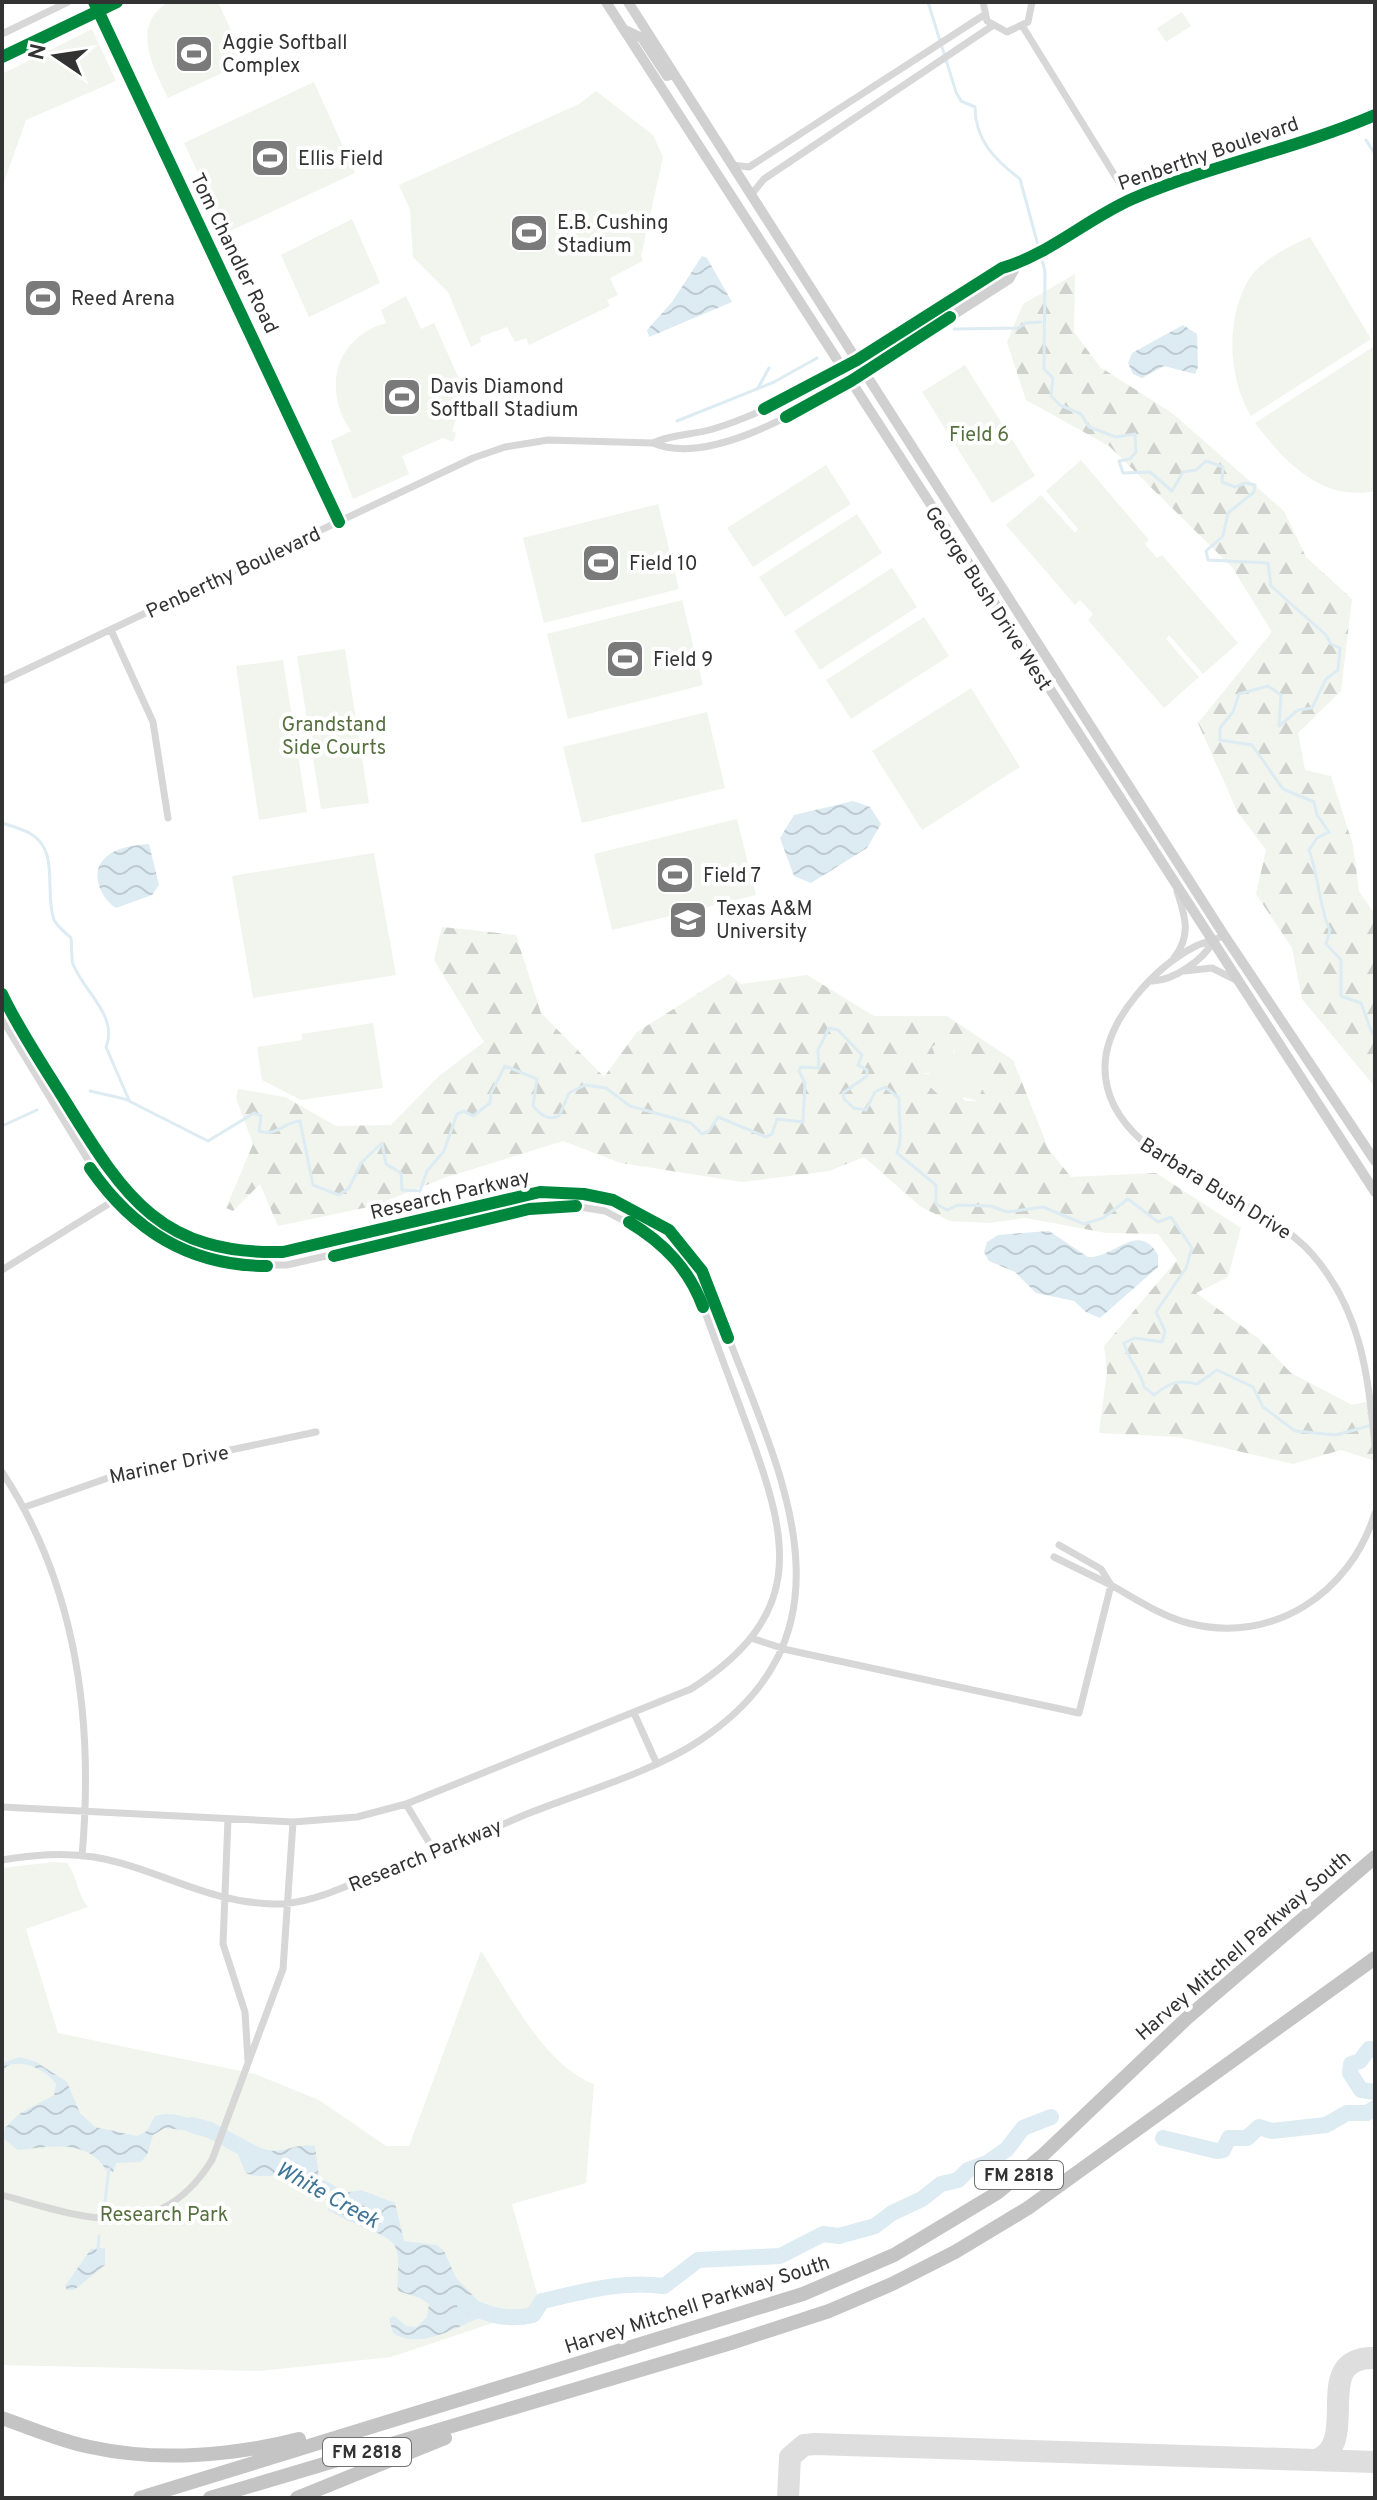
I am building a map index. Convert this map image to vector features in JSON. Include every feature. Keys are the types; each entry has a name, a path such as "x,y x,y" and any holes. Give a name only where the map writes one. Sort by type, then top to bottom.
{"highway":[{"name":"Harvey Mitchell Parkway South","path":"140,2498 803,2294 894,2255 960,2219 1042,2156 1187,2018 1375,1857"},
{"name":"FM 2818","path":"210,2498 524,2406 829,2311 955,2252 1028,2208 1375,1958"},
{"path":"297,2498 524,2406"},
{"path":"2,2418 91,2447 193,2455 280,2444 425,2409"}],"main road":[{"name":"George Bush Drive West","path":"606,2 1375,1192"},
{"name":"George Bush Drive West","path":"628,2 1224,935 1375,1161"},
{"path":"623,29 642,38 667,76 674,74"},
{"name":"Penberthy Boulevard","path":"842,368 1002,268 1030,257 1130,200 1203,172 1345,128 1375,115"},
{"name":"Penberthy Boulevard","path":"851,381 1009,279 1018,263"}],"street":[{"path":"2,34 68,2"},
{"name":"Tom Chandler Road","path":"94,2 339,522"},
{"path":"2,57 117,2"},
{"path":"983,2 984,15 992,26 1007,32 1023,27 1031,16 1032,2"},
{"path":"732,165 749,167 984,15"},
{"path":"751,195 764,179 992,26"},
{"path":"1023,27 1130,200"},
{"path":"814,125 824,139"},
{"name":"Penberthy Boulevard","path":"653,443 663,438 712,429 783,402 842,368"},
{"name":"Penberthy Boulevard","path":"2,681 436,474 505,447 548,440 653,443 666,449 717,443 800,411 851,381"},
{"path":"111,630 153,722 168,818"},
{"path":"1170,962 1182,947 1187,932 1175,885"},
{"name":"Barbara Bush Drive","path":"1153,981 1163,981 1206,954 1212,943 1224,935"},
{"name":"Barbara Bush Drive","path":"1212,943 1199,944 1170,962 1125,1009 1109,1039 1105,1074 1115,1108 1127,1129 1142,1142 1262,1213 1310,1252 1339,1289 1363,1348 1375,1446"},
{"path":"1178,972 1212,968 1236,980"},
{"name":"Research Parkway","path":"2,994 101,1160 126,1193 147,1213 193,1240 255,1253 313,1248 540,1192 584,1194 613,1200 669,1230 702,1271 784,1482 794,1523 798,1558 796,1594 780,1648 744,1703 700,1741 436,1854 328,1894 290,1903 224,1899 126,1865 82,1856 47,1854 2,1860"},
{"path":"2,1019 113,1201"},
{"path":"2,1270 126,1193"},
{"name":"Research Parkway","path":"2,1807 293,1822 357,1817 406,1804 691,1689 720,1671 751,1638 775,1588 780,1569 780,1525 772,1495 699,1295 668,1250 625,1219 605,1211 553,1206 313,1261 254,1266 206,1258 185,1250 157,1236 113,1201"},
{"path":"391,1227 394,1241"},
{"path":"254,1266 255,1253"},
{"path":"715,1341 728,1338"},
{"name":"Mariner Drive","path":"25,1507 125,1472 316,1432"},
{"path":"2,1472 25,1507 66,1614 77,1663 83,1698 85,1811 82,1856"},
{"path":"1054,1557 1188,1623 1230,1628 1273,1622 1311,1604 1341,1577 1363,1545 1375,1513"},
{"path":"751,1638 780,1648 1079,1713 1111,1585 1101,1569 1059,1545"},
{"path":"634,1713 656,1762"},
{"path":"406,1804 436,1854"},
{"path":"228,1819 223,1944 245,2012 248,2061"},
{"path":"2,2195 79,2217 122,2221 172,2205 197,2185 212,2160 248,2061 257,2048 283,1969 290,1903 293,1822"}],"green space":[{"name":"Aggie Softball Complex","path":"169,2 218,2 240,50 233,68 168,98 152,61 147,34 157,11"},
{"path":"1182,12 1191,26 1166,42 1157,28"},
{"path":"92,29 116,81 26,120 4,182 2,74"},
{"name":"Ellis Field","path":"314,82 355,173 226,233 184,143"},
{"name":"E.B. Cushing Stadium","path":"596,91 653,135 663,157 641,256 643,261 610,278 618,295 607,300 610,306 529,345 526,338 515,342 507,327 480,337 481,342 471,347 448,292 413,257 410,210 399,185 579,104"},
{"path":"352,219 380,283 309,317 281,255"},
{"path":"1310,237 1371,339 1251,416 1238,384 1232,348 1241,295 1260,266"},
{"path":"1075,274 1074,332 1100,367 1172,413 1284,511 1306,557 1352,599 1341,691 1298,733 1305,770 1331,776 1353,845 1359,891 1375,915 1375,1087 1302,999 1292,948 1256,894 1266,850 1237,811 1198,723 1272,632 1232,567 1109,446 1026,400 1007,342 1023,304"},
{"name":"Davis Diamond Softball Stadium","path":"406,296 421,329 434,323 461,383 457,385 459,392 469,396 466,405 462,404 452,431 456,433 453,442 443,438 402,456 409,474 353,499 331,441 351,431 337,399 338,367 355,340 386,323 381,310"},
{"path":"1373,347 1375,491 1356,493 1338,490 1321,484 1291,464 1255,423"},
{"name":"Field 6","path":"965,365 1035,476 992,503 922,392"},
{"path":"1081,460 1149,540 1145,544 1157,558 1162,555 1238,643 1203,674 1169,635 1166,639 1199,677 1164,708 1088,620 1093,614 1080,600 1075,605 1006,525 1041,495 1075,533 1078,529 1046,491"},
{"path":"826,465 851,504 753,567 727,528"},
{"name":"Field 10","path":"658,504 679,589 544,623 523,538"},
{"path":"857,514 882,553 785,617 759,577"},
{"path":"892,568 917,607 820,670 794,631"},
{"name":"Field 9","path":"682,600 703,685 568,719 547,634"},
{"path":"924,617 949,656 851,719 826,680"},
{"name":"Grandstand Side Courts","path":"345,649 369,803 321,809 297,656"},
{"path":"283,660 307,812 259,820 236,666"},
{"path":"971,688 1020,767 922,830 872,751"},
{"path":"707,712 725,788 582,823 563,747"},
{"name":"Field 7","path":"737,819 756,895 612,930 594,854"},
{"path":"374,853 396,975 253,998 232,876"},
{"path":"442,927 516,935 541,1013 604,1077 637,1032 729,974 741,984 807,975 874,1016 947,1016 1013,1060 1049,1150 1071,1177 1156,1173 1241,1228 1228,1277 1196,1293 1258,1338 1291,1373 1352,1405 1375,1400 1375,1461 1341,1450 1293,1464 1178,1437 1099,1433 1107,1371 1104,1346 1177,1260 1158,1234 1106,1233 1026,1218 988,1223 950,1221 921,1207 864,1157 829,1171 742,1182 621,1163 563,1141 447,1177 373,1206 278,1226 260,1184 233,1211 226,1208 253,1144 236,1098 238,1089 285,1097 336,1126 391,1125 439,1076 484,1042 434,960","holes":["943,1039 956,1046 953,1057 974,1065 984,1085 977,1101 966,1101 960,1095 946,1102 921,1078 921,1074 936,1072 939,1065 932,1047"]},
{"path":"373,1023 383,1088 301,1100 262,1080 257,1047 302,1040 302,1034"},
{"path":"943,1039 956,1046 953,1053 974,1065 984,1085 977,1101 964,1097 946,1102 920,1078 921,1074 929,1074 937,1059 932,1047"},
{"name":"Research Park","path":"67,1863 88,1907 26,1929 58,2033 255,2074 319,2100 386,2146 409,2146 481,1951 544,2045 576,2075 594,2084 586,2183 512,2204 541,2307 391,2357 260,2371 2,2365 2,1868"}],"water":[{"path":"702,256 707,258 732,302 649,337 647,330 672,302"},
{"path":"1183,325 1197,334 1198,367 1195,374 1164,366 1142,378 1133,374 1128,363 1132,353"},
{"path":"853,801 870,807 881,824 867,848 811,883 794,876 780,838 794,815"},
{"path":"149,844 159,885 152,895 116,908 99,885 100,864 109,854 120,849"},
{"path":"1049,1231 1088,1257 1098,1256 1126,1243 1142,1241 1158,1255 1158,1267 1100,1318 1086,1312 1074,1301 1036,1293 1015,1272 989,1261 984,1252 987,1242 998,1235"},
{"path":"20,2057 36,2062 67,2082 80,2113 95,2127 137,2136 147,2131 155,2116 170,2114 212,2125 209,2133 165,2128 153,2135 147,2155 141,2162 116,2163 113,2172 106,2170 89,2153 78,2149 18,2150 4,2139 5,2128 19,2114 54,2095 56,2084 41,2070 27,2065 7,2066 2,2073 2,2063"},
{"path":"243,2145 277,2151 315,2146 319,2178 313,2186 307,2187 279,2177 246,2173 238,2155"},
{"path":"361,2190 395,2203 404,2241 437,2245 444,2251 456,2278 487,2310 484,2316 427,2338 404,2338 393,2333 389,2318 394,2316 406,2326 417,2327 427,2317 429,2304 398,2291 398,2257 391,2241 328,2209 332,2195"},
{"path":"105,2248 105,2265 74,2290 67,2290 65,2286 91,2249"}],"waterway":[{"path":"928,2 956,92 961,101 975,107 979,130 988,148 1020,179 1045,271 1044,369 1053,378 1051,396 1060,405 1081,414 1089,427 1116,437 1135,434 1136,452 1130,459 1119,461 1123,473 1150,472 1172,491 1183,472 1196,470 1206,461 1223,467 1222,482 1235,487 1246,483 1255,485 1254,492 1228,513 1223,536 1206,551 1208,560 1268,563 1271,586 1326,635 1331,644 1340,648 1338,670 1326,679 1312,708 1298,710 1279,726 1281,695 1268,686 1239,694 1233,712 1220,728 1220,740 1252,745 1283,789 1314,802 1317,815 1329,832 1317,838 1309,850 1330,930 1326,944 1341,960 1341,996 1361,1003 1372,1033 1375,1029"},
{"path":"1366,140 1375,154"},
{"path":"954,329 1018,328 1026,323 1041,322"},
{"path":"677,421 774,382 817,358"},
{"path":"758,388 769,368"},
{"path":"2,823 31,834 40,841 45,851 54,920 71,938 73,964 104,1014 109,1036 106,1047 129,1100"},
{"path":"90,1091 125,1099 208,1141 254,1113 261,1116 259,1131 276,1131 300,1121 313,1185 339,1195 349,1188 361,1163 382,1143 386,1164 401,1173 402,1190 420,1191 427,1171 444,1151 457,1114 464,1111 473,1116 490,1103 491,1093 505,1066 537,1079 533,1106 547,1117 559,1116 569,1093 585,1085 606,1088 630,1106 691,1123 702,1134 709,1131 718,1117 766,1137 772,1134 777,1119 803,1122 805,1083 799,1071 801,1067 819,1068 818,1050 829,1028 838,1030 862,1055 858,1065 867,1070 867,1076 843,1093 844,1099 854,1108 866,1110 875,1092 885,1087 899,1098 897,1153 936,1185 936,1204 947,1210 958,1205 991,1206 1007,1212 1043,1207 1084,1224 1103,1218 1128,1199 1158,1222 1171,1217 1192,1248 1186,1268 1156,1312 1165,1331 1162,1342 1135,1338 1124,1343 1144,1387 1154,1395 1174,1383 1197,1384 1217,1370 1253,1387 1263,1407 1295,1431 1336,1435 1372,1425"},
{"path":"2,1126 37,1110"},
{"name":"White Creek","path":"1375,2049 1369,2049 1360,2061 1351,2064 1350,2073 1361,2090 1375,2092"},
{"name":"White Creek","path":"1163,2138 1217,2151 1223,2150 1229,2138 1247,2138 1259,2127 1272,2131 1326,2125 1347,2113 1367,2113 1375,2108"},
{"name":"White Creek","path":"465,2304 498,2316 533,2315 542,2301 572,2294 617,2286 664,2286 698,2260 780,2256 823,2234 839,2236 875,2226 892,2213 922,2199 941,2184 958,2180 968,2170 987,2163 1007,2149 1023,2128 1051,2117"},
{"name":"White Creek","path":"192,2125 210,2130 258,2156"},
{"path":"104,2209 109,2169"},
{"name":"White Creek","path":"297,2174 350,2204"},
{"path":"98,2249 99,2236"}],"taxiway":[{"path":"1316,2460 1329,2451 1336,2437 1339,2385 1344,2371 1355,2361 1375,2358"},
{"path":"788,2498 790,2457 804,2445 815,2444 1375,2462"}],"cycle path":[{"path":"94,2 339,522"},
{"path":"2,57 117,2"},
{"path":"764,409 857,360 1002,268 1035,255 1132,199 1375,115"},
{"path":"786,417 851,381 950,317"},
{"path":"2,994 33,1050 108,1167 151,1214 177,1231 206,1243 241,1250 283,1252 540,1192 584,1194 613,1200 669,1230 702,1271 728,1338"},
{"path":"90,1168 125,1209 165,1240 212,1259 267,1266"},
{"path":"334,1256 529,1209 576,1206"},
{"path":"629,1222 674,1258 703,1307"}],"place":[{"name":"Aggie Softball Complex","path":"194,54"},
{"name":"Ellis Field","path":"270,158"},
{"name":"E.B. Cushing Stadium","path":"529,233"},
{"name":"Reed Arena","path":"43,298"},
{"name":"Davis Diamond Softball Stadium","path":"402,397"},
{"name":"Field 10","path":"601,563"},
{"name":"Field 9","path":"625,659"},
{"name":"Field 7","path":"675,875"},
{"name":"Texas A&M University","path":"688,920"}]}
